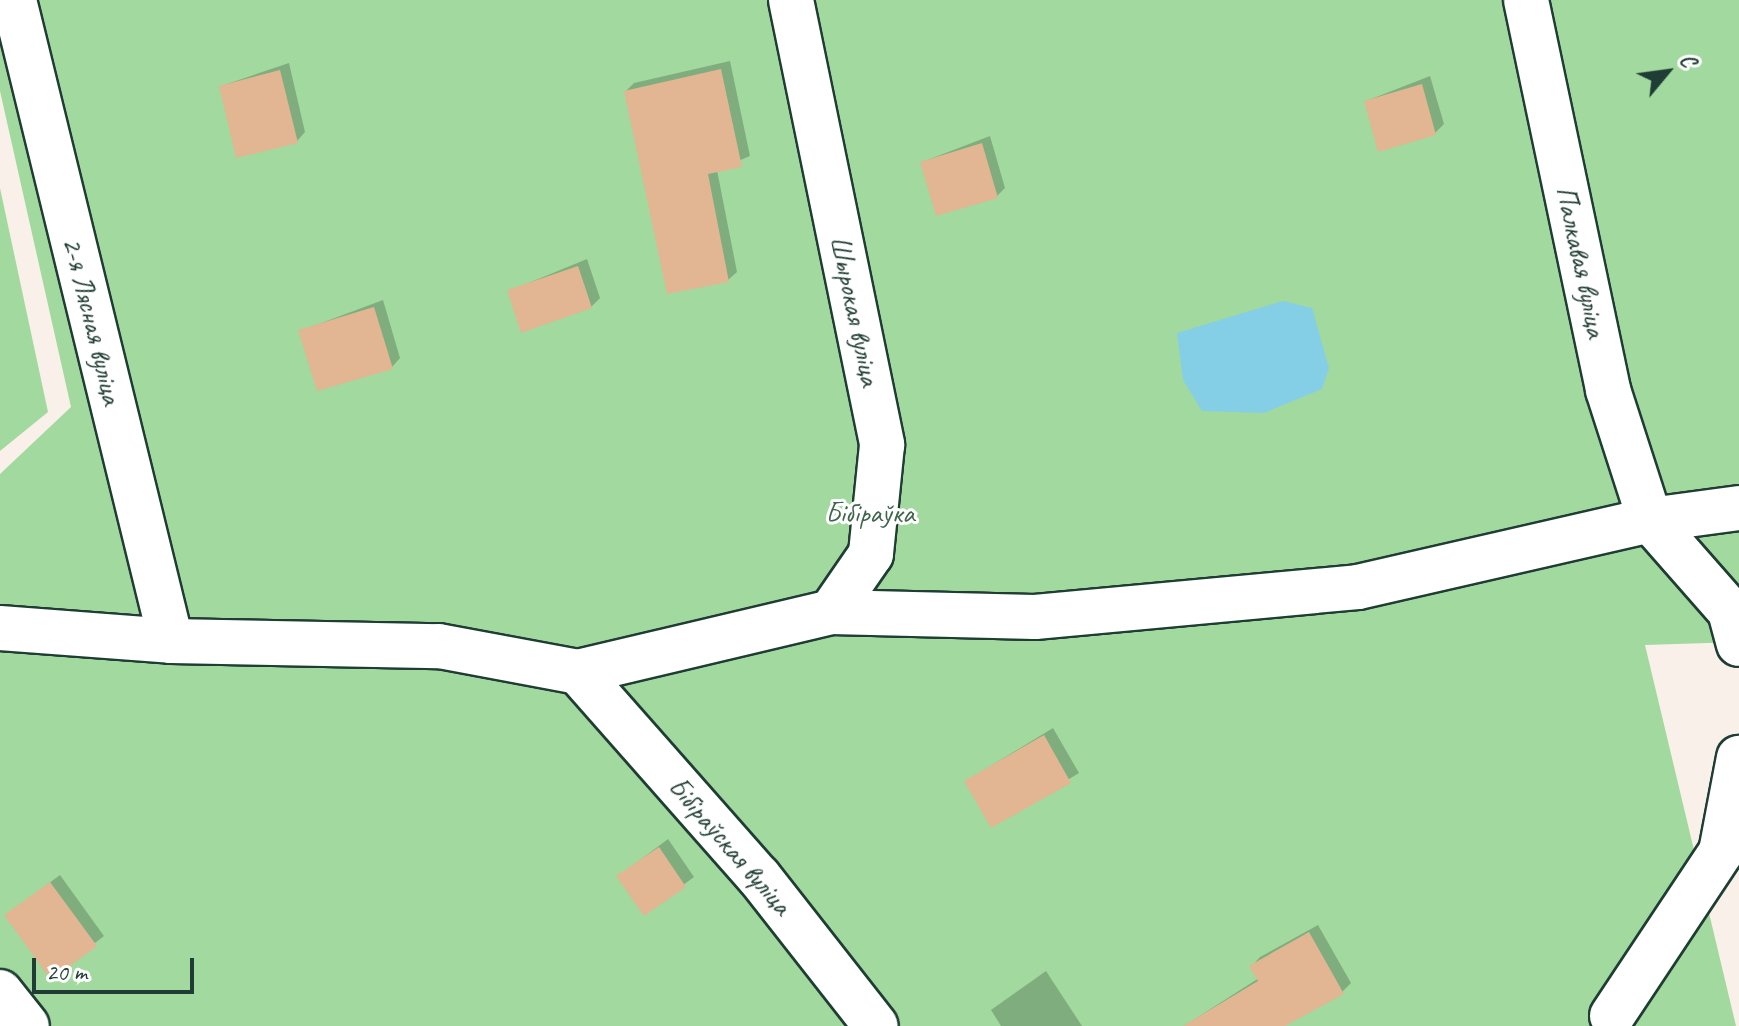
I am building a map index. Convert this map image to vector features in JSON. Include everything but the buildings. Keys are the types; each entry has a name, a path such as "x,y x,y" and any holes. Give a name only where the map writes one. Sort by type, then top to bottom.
{"street":[{"name":"2-я Лясная вуліца","path":"14,0 171,641"},
{"name":"Шырокая вуліца","path":"791,0 882,445 871,554 831,612"},
{"name":"Палкавая вуліца","path":"1526,0 1608,390 1650,520"},
{"path":"0,628 171,641 439,646 578,672 831,612 1035,617 1358,587 1650,520 1739,508"},
{"path":"1650,520 1730,611 1739,644"},
{"name":"Бібіраўская вуліца","path":"578,672 759,877 876,1026"},
{"path":"1612,1016 1721,852 1739,758"},
{"path":"0,992 27,1026"}],"green space":[{"name":"Бібіраўка","path":"0,0 1739,0 1739,642 1645,645 1736,1026 0,1026 0,474 71,407 0,91"},
{"path":"0,188 48,412 0,451"}],"water":[{"path":"1283,301 1312,308 1329,368 1322,389 1264,413 1202,411 1183,380 1177,333"}]}
